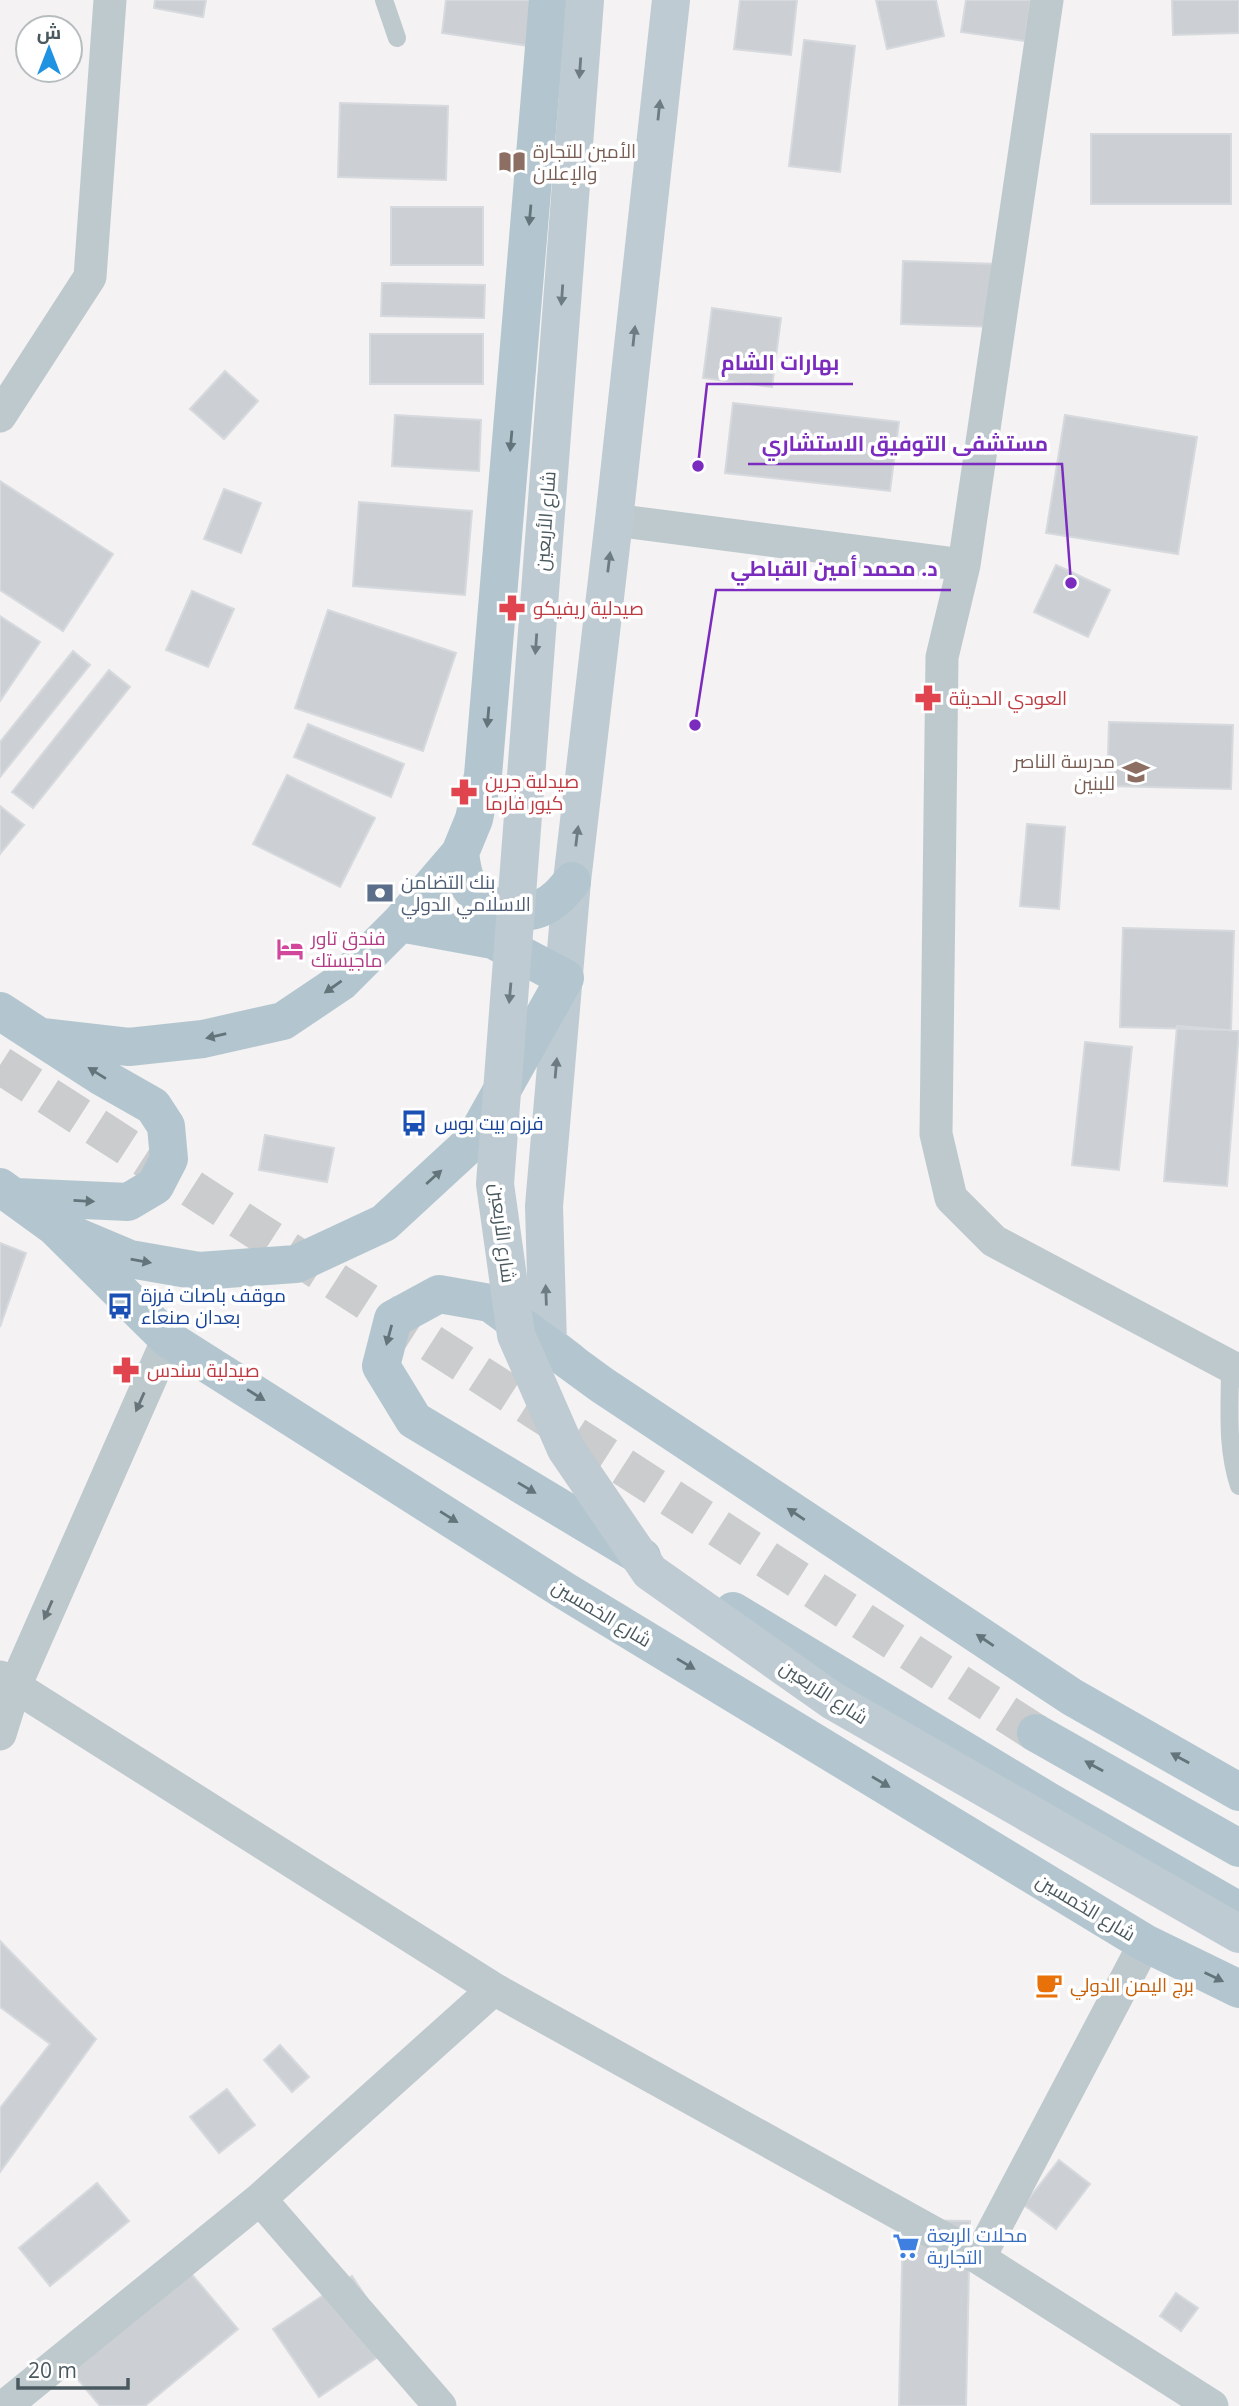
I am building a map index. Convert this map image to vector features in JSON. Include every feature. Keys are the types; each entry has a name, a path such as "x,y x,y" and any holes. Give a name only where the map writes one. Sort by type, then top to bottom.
{"main road":[{"path":"42,1037 129,1047 203,1039 283,1021 341,982 400,923 460,853 474,819 483,775 548,0"},
{"name":"شارع الأربعين","path":"585,0 495,1184 516,1335 566,1450 650,1572 833,1701 1239,1934"},
{"path":"603,1385 548,1344 544,1206 572,880 671,0"},
{"path":"460,853 463,873 472,890 487,903 505,911 525,912 544,907 560,896 572,880"},
{"path":"400,923 493,940 565,978"},
{"path":"55,1227 130,1259 198,1271 296,1264 384,1223 474,1140 565,978"},
{"path":"0,1011 102,1077 153,1106 166,1126 169,1158 155,1186 128,1202 8,1192"},
{"name":"شارع الخمسين","path":"8,1192 55,1227 168,1339 577,1598 1145,1943 1239,1989"},
{"path":"1239,1791 1072,1697 603,1385 490,1303 439,1294 393,1319 381,1366 414,1420 1036,1794 1239,1911"},
{"path":"1035,1733 1239,1848"}],"street":[{"path":"0,416 90,277 110,0"},
{"path":"1047,0 964,565 942,657 936,1134 951,1198 994,1241 1235,1369"},
{"path":"614,520 964,565"},
{"path":"0,1734 7,1681 168,1339"},
{"path":"7,1681 494,1989 979,2258 1212,2406"},
{"path":"979,2258 1145,1943"},
{"path":"5,2406 260,2199 494,1989"},
{"path":"260,2199 440,2406"}],"lane":[{"path":"384,0 397,38"},
{"path":"1235,1369 1230,1437 1233,1468 1239,1486"}],"building":[{"path":"155,0 206,0 203,17 154,8"},
{"path":"446,0 549,0 542,48 442,33"},
{"path":"740,0 797,0 791,55 734,49"},
{"path":"876,0 936,0 944,36 887,49"},
{"path":"966,0 1031,0 1025,41 961,32"},
{"path":"1172,0 1239,0 1239,33 1173,35"},
{"path":"804,40 855,46 840,172 789,166"},
{"path":"340,103 448,106 446,180 338,177"},
{"path":"1091,134 1231,134 1231,204 1091,204"},
{"path":"391,207 483,207 483,265 391,265"},
{"path":"903,261 999,264 996,327 901,324"},
{"path":"382,283 485,285 484,318 381,316"},
{"path":"712,308 781,318 772,387 703,378"},
{"path":"370,334 483,334 483,384 370,384"},
{"path":"225,371 258,401 224,439 190,409"},
{"path":"733,403 899,422 890,491 725,473"},
{"path":"395,415 481,420 479,471 392,466"},
{"path":"1065,415 1197,437 1178,554 1046,533"},
{"path":"0,481 113,554 63,631 0,590"},
{"path":"224,489 261,503 241,553 204,539"},
{"path":"359,502 472,511 465,595 353,586"},
{"path":"1056,565 1110,590 1088,637 1034,612"},
{"path":"192,591 234,609 208,667 166,650"},
{"path":"328,610 456,653 423,751 295,708"},
{"path":"0,616 40,642 0,701"},
{"path":"73,651 90,665 0,777 0,742"},
{"path":"109,670 130,687 33,808 12,792"},
{"path":"1109,722 1233,725 1231,789 1107,786"},
{"path":"308,724 404,764 391,797 294,757"},
{"path":"287,775 375,818 340,887 253,844"},
{"path":"0,806 24,825 0,854"},
{"path":"1027,824 1065,827 1059,909 1020,906"},
{"path":"1123,928 1234,931 1231,1030 1120,1027"},
{"path":"1177,1026 1239,1031 1227,1186 1164,1181"},
{"path":"1085,1042 1132,1047 1119,1170 1072,1165"},
{"path":"265,1135 334,1148 327,1182 259,1170"},
{"path":"0,1243 26,1253 0,1327"},
{"path":"0,1941 96,2039 0,2172 0,2108 50,2044 0,2007"},
{"path":"280,2045 309,2077 292,2092 264,2060"},
{"path":"227,2089 255,2125 219,2153 190,2117"},
{"path":"1059,2160 1090,2184 1056,2229 1024,2205"},
{"path":"97,2183 129,2221 50,2286 19,2248"},
{"path":"903,2220 970,2221 966,2406 899,2406"},
{"path":"173,2252 238,2329 145,2406 100,2406 54,2351"},
{"path":"352,2276 397,2344 319,2397 273,2329"},
{"path":"1176,2293 1198,2308 1181,2331 1160,2316"}],"tunnel":[{"path":"0,1065 1036,1733"}],"place":[{"name":"الأمين للتجارة والإعلان","path":"512,162"},
{"name":"بهارات الشام","path":"698,466"},
{"name":"مستشفى التوفيق الاستشاري","path":"1071,583"},
{"name":"صيدلية ريفيكو","path":"512,608"},
{"name":"العودي الحديثة","path":"928,698"},
{"name":"د. محمد أمين القباطي","path":"695,725"},
{"name":"مدرسة الناصر للبنين","path":"1136,772"},
{"name":"صيدلية جرين كيور فارما","path":"464,792"},
{"name":"بنك التضامن الاسلامي الدولي","path":"380,893"},
{"name":"فندق تاور ماجيستك","path":"290,949"},
{"name":"فرزه بيت بوس","path":"414,1123"},
{"name":"موقف باصات فرزة بعدان صنعاء","path":"120,1306"},
{"name":"صيدلية سندس","path":"126,1370"},
{"name":"برج اليمن الدولي","path":"1049,1985"},
{"name":"محلات الربعة التجارية","path":"906,2246"}]}
